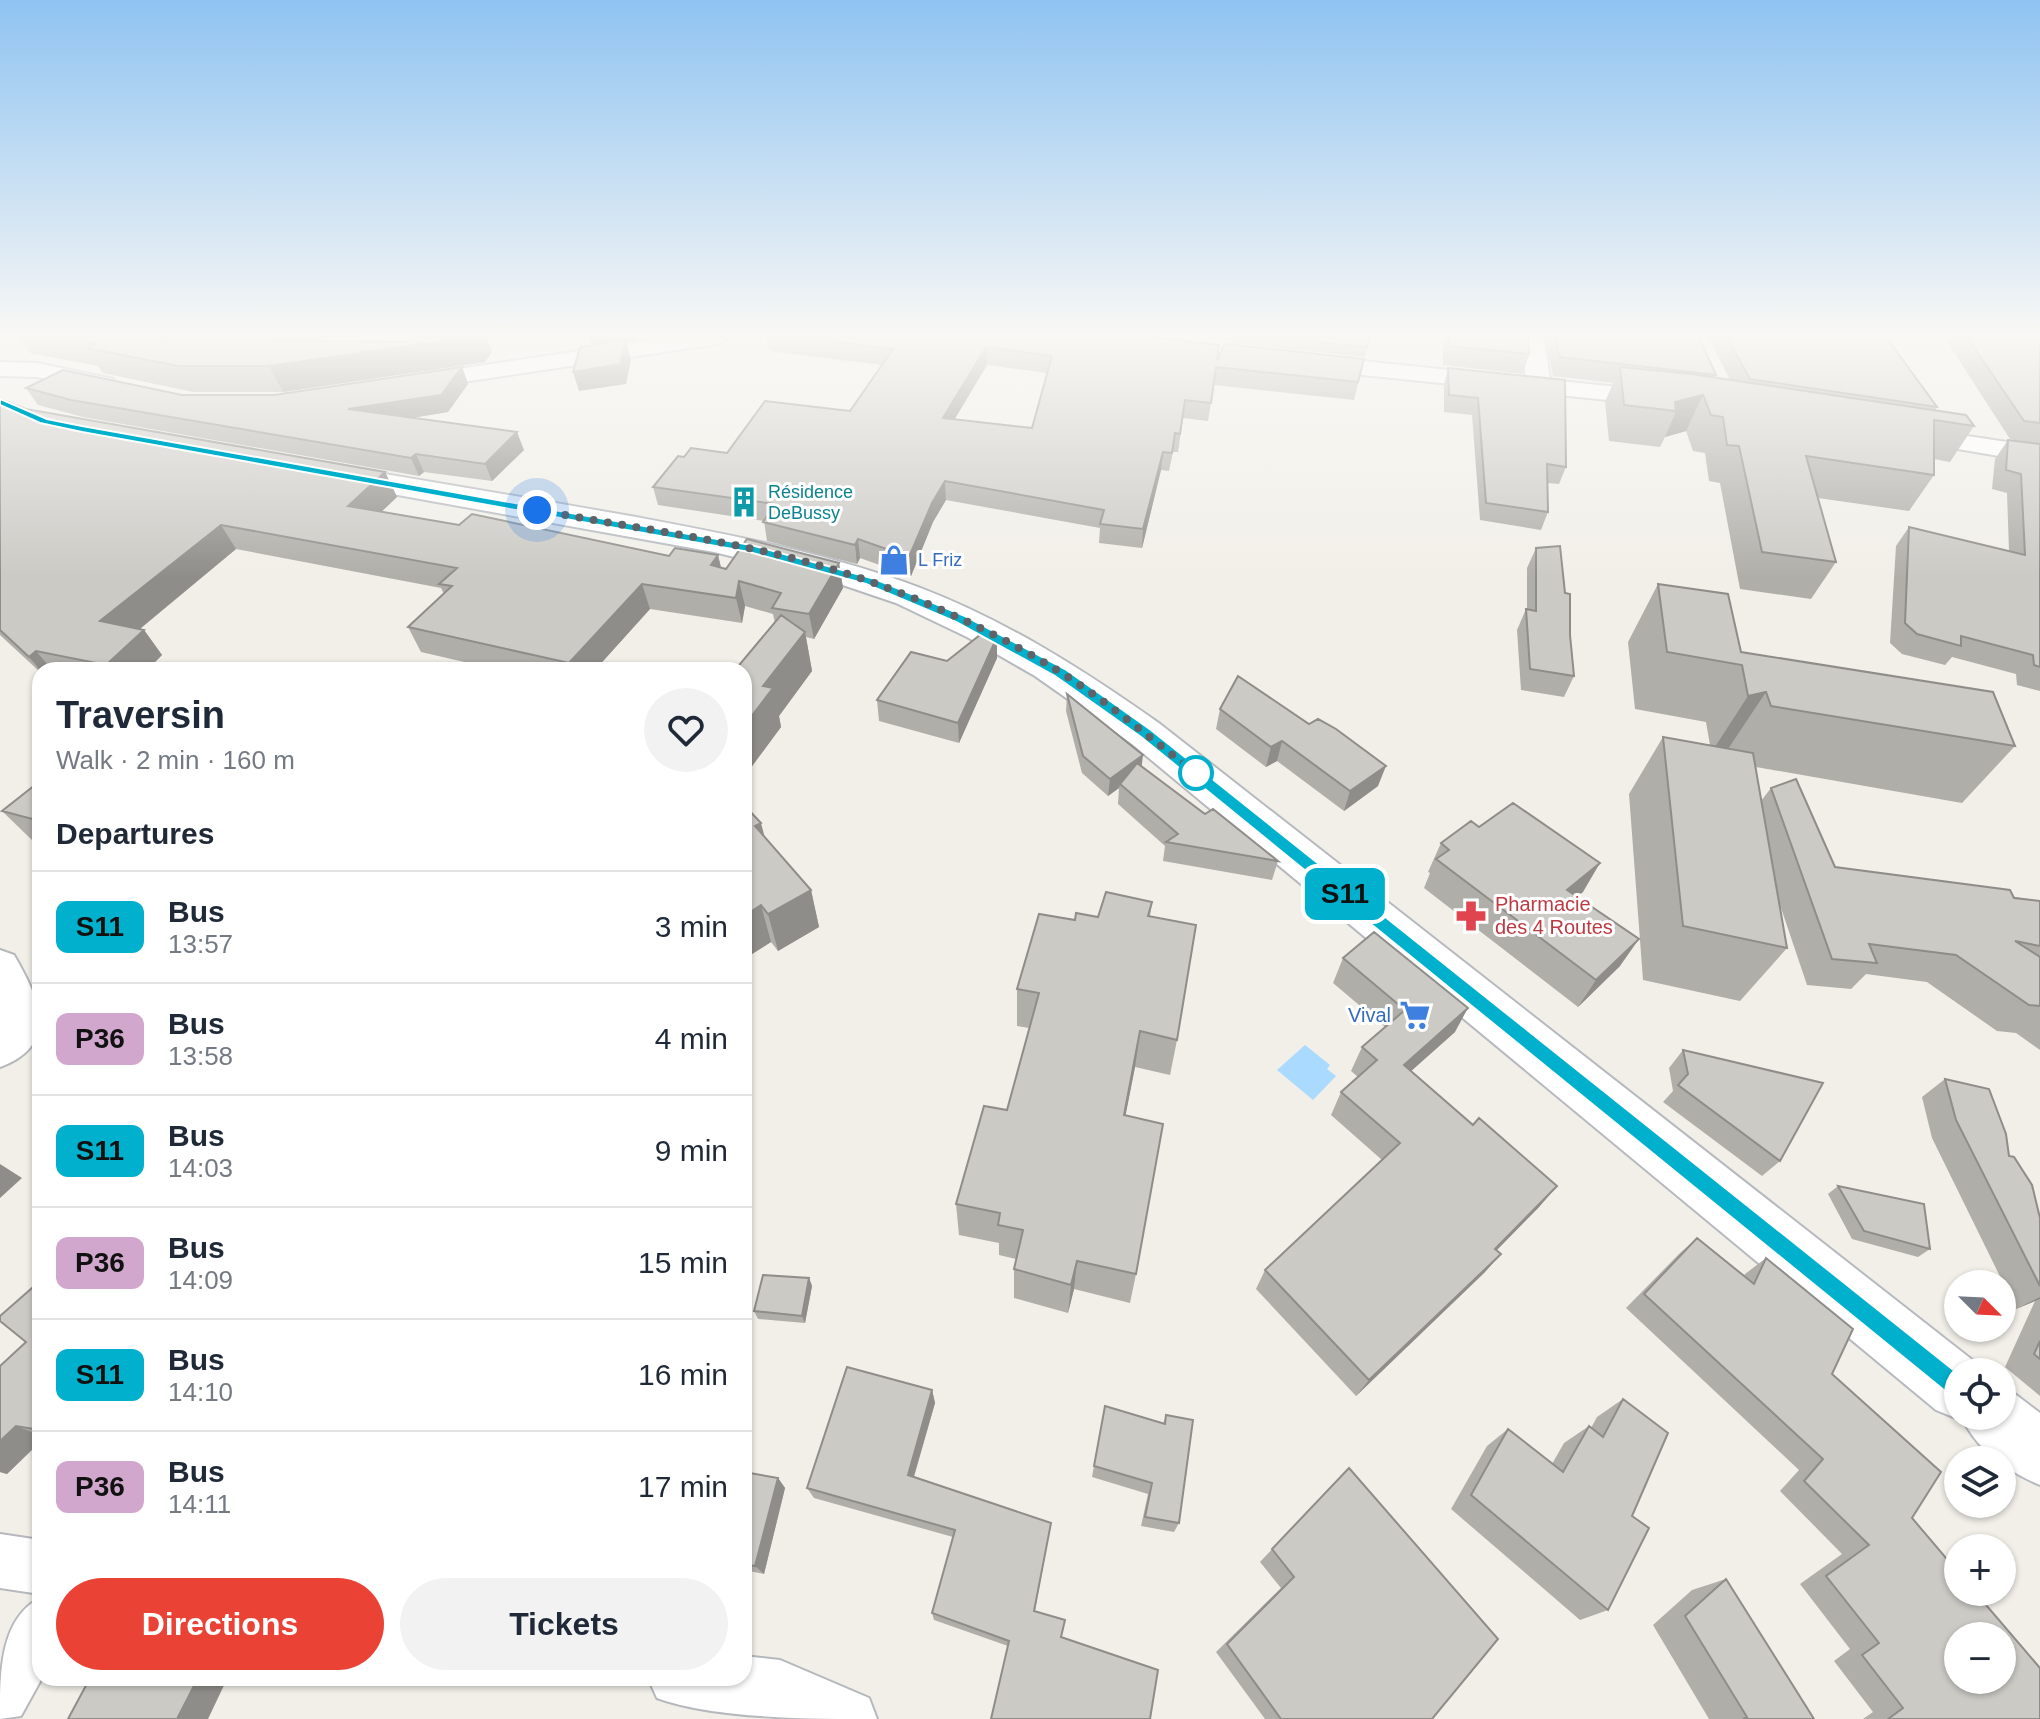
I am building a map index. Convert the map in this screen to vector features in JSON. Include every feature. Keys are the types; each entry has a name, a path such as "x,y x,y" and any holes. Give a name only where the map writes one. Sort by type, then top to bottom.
{"main road":[{"path":"302,469 707,540 803,562 906,595 1016,647 1060,672 1146,734 1944,1377"},
{"path":"2011,1430 2040,1453"}],"street":[{"path":"1885,431 2040,455"},
{"path":"0,966 21,1001 21,1021 15,1048"},
{"path":"0,1561 32,1566"},
{"path":"0,1695 32,1640"},
{"path":"752,1686 780,1689 848,1719"}],"water":[{"path":"1305,1045 1330,1065 1327,1069 1336,1076 1313,1100 1277,1070"}],"building":[{"path":"0,417 73,417 385,472 348,506 459,525 472,514 669,556 675,548 718,555 711,565 726,569 747,539 839,563 809,614 772,608 781,593 739,581 736,598 642,584 570,662 565,662 408,627 452,586 439,584 457,568 221,525 100,621 144,630 109,662 91,662 36,651 29,657 0,630"},
{"path":"172,417 408,417 517,432 485,464 416,454 411,458"},
{"path":"753,417 943,417 1032,428 1035,417 1182,417 1180,434 1175,433 1172,453 1163,452 1143,529 1100,524 1104,510 945,481 909,557 858,539 855,545 763,522 775,504 653,487 678,456 684,457 691,448 727,453"},
{"path":"1479,417 1565,417 1566,467 1547,464 1548,512 1486,503"},
{"path":"1723,417 1968,417 1974,426 1934,420 1934,475 1806,456 1836,562 1762,552 1739,446 1727,445"},
{"path":"2021,417 2040,417 2040,423 2024,421"},
{"path":"2008,440 2040,444 2040,667 2034,665 2033,655 1961,636 1961,646 1917,634 1905,623 1909,527 2025,555 2021,474 2006,470"},
{"path":"1560,546 1565,593 1570,594 1574,676 1530,669 1526,609 1536,611 1536,548"},
{"path":"1658,584 1728,594 1741,652 1993,692 2015,746 1771,706 1766,692 1748,696 1742,665 1667,652"},
{"path":"781,615 805,632 763,686 773,688 752,716 752,662 742,662"},
{"path":"985,631 997,637 958,723 877,700 911,652 947,661"},
{"path":"1238,676 1309,724 1318,719 1336,729 1386,766 1350,791 1282,741 1271,747 1220,709"},
{"path":"1067,694 1143,755 1110,779 1083,756"},
{"path":"1663,737 1753,753 1787,948 1683,926"},
{"path":"1137,763 1205,814 1213,809 1278,861 1166,842 1178,834 1120,784"},
{"path":"1796,779 1835,867 2010,890 2014,898 2040,901 2040,946 2015,941 2040,957 2040,1006 2029,1005 1956,955 1869,944 1877,963 1832,959 1771,788"},
{"path":"32,787 32,819 2,811"},
{"path":"1513,803 1600,863 1567,890 1639,939 1596,980 1436,859 1449,850 1441,843 1471,821 1479,827"},
{"path":"752,813 761,823 755,826 811,890 768,914 761,905 752,911"},
{"path":"1106,892 1152,902 1148,916 1196,925 1177,1040 1140,1031 1124,1115 1163,1124 1136,1274 1077,1261 1071,1285 1014,1269 1023,1230 998,1225 1000,1213 956,1204 984,1106 1007,1110 1039,993 1017,989 1039,914 1075,920 1076,913 1098,917"},
{"path":"1374,932 1468,1008 1404,1065 1473,1125 1479,1118 1557,1186 1495,1249 1501,1254 1369,1380 1265,1270 1400,1143 1341,1092 1377,1060 1362,1047 1405,1010 1343,958"},
{"path":"1683,1050 1823,1083 1780,1161 1678,1085 1688,1074"},
{"path":"1945,1079 1989,1089 2006,1134 2009,1156 2014,1157 2032,1185 2040,1218 2040,1286 1956,1120"},
{"path":"1838,1186 1924,1204 1930,1249 1864,1231"},
{"path":"1697,1238 1754,1284 1766,1258 1853,1329 1832,1374 1941,1472 1912,1518 1944,1556 1944,1606 1987,1606 2001,1622 1944,1622 1944,1694 2016,1694 2016,1640 2040,1668 2040,1719 1888,1719 1903,1708 1862,1655 1879,1643 1826,1576 1869,1545 1804,1481 1823,1459 1644,1294"},
{"path":"763,1275 809,1278 802,1316 754,1311"},
{"path":"32,1288 32,1429 16,1426 0,1441 0,1366 26,1342 0,1321 0,1316"},
{"path":"2040,1341 2040,1359 2034,1354"},
{"path":"847,1367 932,1390 908,1475 1051,1523 1034,1611 1065,1620 1061,1637 1158,1670 1150,1719 991,1719 1009,1641 932,1613 955,1530 807,1488"},
{"path":"1623,1399 1668,1433 1632,1516 1649,1528 1608,1610 1471,1495 1508,1429 1563,1472 1589,1426 1603,1437"},
{"path":"1105,1406 1165,1424 1166,1415 1193,1420 1179,1523 1145,1517 1152,1483 1094,1466"},
{"path":"1349,1468 1498,1639 1432,1719 1281,1719 1227,1644 1294,1577 1272,1549"},
{"path":"752,1473 778,1478 755,1566 752,1565"},
{"path":"1726,1579 1814,1719 1743,1719 1747,1717 1685,1616"},
{"path":"86,1686 194,1686 177,1719 68,1719"}],"bus line":[{"name":"S11","path":"32,417 82,429 751,549 871,582 960,619 1016,647 1060,672 1146,734 1944,1376"}],"place":[{"name":"Résidence DeBussy","path":"744,502"},
{"name":"L Friz","path":"894,560"},
{"name":"Pharmacie des 4 Routes","path":"1471,916"},
{"name":"Vival","path":"1415,1015"}],"route":[{"path":"537,510 751,549 871,582 906,595 960,619 1060,672 1196,773"}]}
